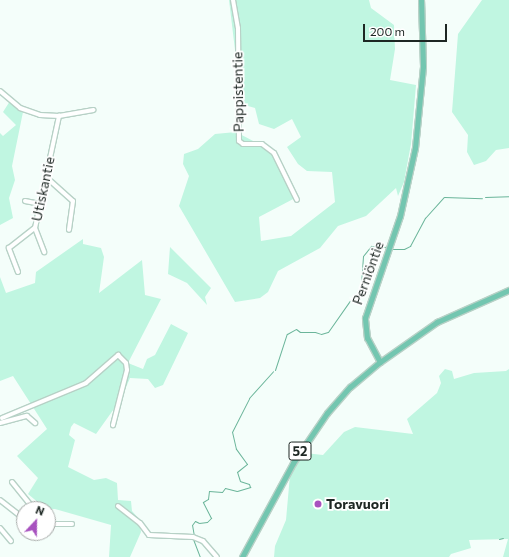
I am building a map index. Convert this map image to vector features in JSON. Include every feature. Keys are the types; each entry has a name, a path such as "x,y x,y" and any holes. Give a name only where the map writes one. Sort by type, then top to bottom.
{"main road":[{"name":"Perniöntie","path":"380,362 367,338 365,318 400,216 415,148 423,66 421,0"},
{"name":"52","path":"242,557 311,435 350,387 380,362 437,322 509,290"}],"street":[{"name":"Pappistentie","path":"233,0 238,28 239,141 243,144 262,144 270,149 297,200"},
{"path":"0,91 27,112 59,116 93,110"},
{"name":"Utiskantie","path":"18,272 9,248 35,228 59,116"},
{"path":"46,177 73,201 69,230"},
{"path":"25,201 40,204"},
{"path":"35,228 44,252"},
{"path":"1,421 86,382 118,355 126,363 127,370 114,425"},
{"path":"1,421 28,416 35,423"},
{"path":"12,482 27,501"},
{"path":"0,500 16,513"},
{"path":"118,506 140,523 149,536 193,537 203,541 217,557"},
{"path":"56,524 72,524"},
{"path":"0,528 11,541"}],"green space":[{"path":"229,0 369,0 371,8 394,25 395,49 390,80 416,85 411,144 404,182 398,196 396,188 366,216 338,226 320,248 278,271 268,292 260,298 235,302 179,206 189,176 183,164 184,154 198,149 215,134 236,132 276,153 297,197 259,217 261,241 291,236 335,202 332,172 307,171 298,164 287,147 301,137 292,119 274,129 259,124 255,108 241,104 242,61 235,50"},
{"path":"482,0 509,0 509,148 496,150 486,161 474,165 467,152 468,135 452,112 458,34"},
{"path":"10,101 23,112 12,166 15,180 9,198 13,218 0,225 0,133 3,136 16,125 3,112"},
{"path":"83,239 83,244 101,248 104,257 99,293 142,260 145,295 161,299 128,363 143,369 147,359 155,355 171,324 188,333 163,385 155,388 148,379 130,378 121,399 96,434 74,423 71,427 69,435 75,440 68,467 94,480 106,478 117,483 118,500 131,501 132,511 139,519 141,532 130,557 109,557 111,525 56,509 56,501 36,501 28,494 38,478 17,456 47,429 13,376 0,381 0,277 6,293 35,283 36,272"},
{"path":"170,247 211,288 205,297 207,305 187,283 168,274"},
{"path":"445,369 452,371 454,379 474,373 506,371 509,369 509,557 503,557 508,539 469,540 471,548 451,554 449,557 274,557 275,546 286,520 290,475 305,453 323,455 344,432 355,427 413,434 407,419 437,393 441,383 439,376"}],"waterway":[{"path":"485,197 509,196"},
{"path":"393,249 404,249 410,246 425,218 444,197 482,198"},
{"path":"275,370 287,334 296,329 300,332 315,332 321,334 328,332 350,301 360,299 363,256 371,246 387,247"},
{"path":"194,536 192,525 195,521 199,523 207,522 211,518 203,502 208,499 209,491 222,492 225,488 237,491 250,487 249,484 240,481 237,472 247,464 236,449 232,432 249,398 273,371"},
{"path":"499,539 503,538"},
{"path":"193,539 200,557"}],"place":[{"name":"Toravuori","path":"318,504"}]}
